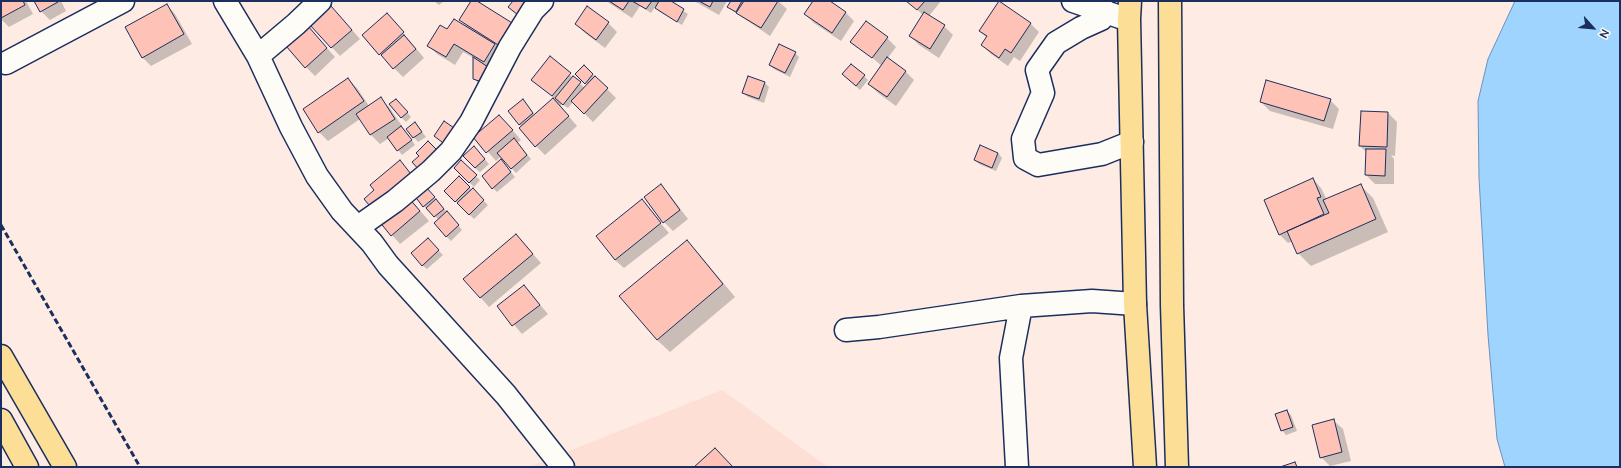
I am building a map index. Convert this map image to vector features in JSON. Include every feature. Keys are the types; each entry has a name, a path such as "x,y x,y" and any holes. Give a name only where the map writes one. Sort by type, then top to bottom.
{"main road":[{"path":"1170,1 1172,305 1177,467"},
{"path":"1129,10 1135,304 1145,467"},
{"path":"1,356 65,467"},
{"path":"1,420 28,467"}],"street":[{"path":"6,63 123,1"},
{"path":"225,1 258,56 291,127 317,176 342,211 372,243 388,265 506,395 563,467"},
{"path":"258,56 296,24 320,1"},
{"path":"358,227 395,201 431,171 451,151 471,122 510,47 533,10 542,1"},
{"path":"1073,1 1107,12 1129,10"},
{"path":"1107,12 1101,19 1081,28 1056,44 1037,70 1043,93 1023,139 1025,158 1038,165 1102,154 1132,142"},
{"path":"846,330 878,327 1021,306 1092,301 1135,304"},
{"path":"1017,467 1012,358 1021,306"}],"shaded area":[{"path":"722,390 828,467 529,467"}],"water":[{"path":"1515,1 1620,1 1620,467 1505,467 1497,439 1488,335 1479,178 1478,101 1488,59"}],"building":[{"path":"1,1 23,1 25,5 1,18"},
{"path":"34,1 57,1 58,2 40,12"},
{"path":"471,1 477,1 517,26 503,48 459,20"},
{"path":"513,1 529,1 523,19 508,7"},
{"path":"609,1 629,1 623,10"},
{"path":"632,1 652,1 646,9"},
{"path":"659,1 671,1 684,9 677,22 655,8"},
{"path":"699,1 713,1 710,7"},
{"path":"731,1 742,1 736,12 727,7"},
{"path":"744,1 778,1 761,28 736,13"},
{"path":"813,1 830,1 846,12 832,33 804,14"},
{"path":"906,1 925,1 917,10"},
{"path":"999,1 1031,23 1011,53 1005,49 999,58 981,45 987,36 979,31"},
{"path":"167,4 184,34 142,58 125,27"},
{"path":"331,6 352,30 331,48 310,25"},
{"path":"587,6 609,22 596,40 575,24"},
{"path":"924,12 945,25 930,49 909,36"},
{"path":"387,13 404,32 379,55 362,35"},
{"path":"454,19 495,44 484,62 454,44 446,57 427,46 440,25 447,29"},
{"path":"866,21 888,37 872,58 850,42"},
{"path":"308,26 327,48 305,68 286,46"},
{"path":"404,35 416,49 393,69 381,55"},
{"path":"779,44 796,52 785,73 769,65"},
{"path":"550,56 571,73 552,96 531,80"},
{"path":"473,57 488,67 479,81 473,79"},
{"path":"887,57 906,71 887,97 868,84"},
{"path":"851,64 865,75 856,86 842,74"},
{"path":"584,65 593,74 585,84 575,74"},
{"path":"573,76 581,82 563,105 555,98"},
{"path":"595,76 608,88 584,114 571,101"},
{"path":"748,76 765,82 759,99 742,93"},
{"path":"348,78 364,101 318,133 303,109"},
{"path":"1266,80 1331,99 1324,121 1260,102"},
{"path":"381,97 395,119 370,135 356,114"},
{"path":"553,98 569,116 535,147 519,128"},
{"path":"396,99 408,112 401,118 389,104"},
{"path":"523,99 533,113 519,125 508,111"},
{"path":"1361,111 1388,112 1387,147 1359,146"},
{"path":"499,115 513,130 486,153 473,137"},
{"path":"444,121 457,130 446,145 434,136"},
{"path":"415,122 422,132 413,138 406,129"},
{"path":"401,126 412,140 397,151 387,137"},
{"path":"514,138 527,155 511,169 497,153"},
{"path":"428,141 439,152 420,171 412,162 419,156 416,153"},
{"path":"980,145 998,153 992,168 974,160"},
{"path":"474,146 485,159 475,168 463,156"},
{"path":"1366,149 1386,149 1385,176 1365,175"},
{"path":"501,159 511,172 492,189 482,176"},
{"path":"400,160 414,178 374,211 364,199 374,190 370,185"},
{"path":"461,160 477,175 469,183 454,168"},
{"path":"459,176 470,187 455,202 444,191"},
{"path":"1313,178 1321,197 1317,198 1324,214 1279,235 1264,200"},
{"path":"661,184 680,210 663,223 644,197"},
{"path":"1361,184 1376,219 1297,254 1287,231 1329,213 1323,200"},
{"path":"425,186 435,197 423,207 414,195"},
{"path":"473,188 484,200 469,215 457,203"},
{"path":"408,197 420,211 391,236 379,221"},
{"path":"436,199 444,209 434,217 426,208"},
{"path":"642,199 661,223 615,260 596,236"},
{"path":"447,211 459,225 446,237 434,223"},
{"path":"516,234 533,254 480,298 463,279"},
{"path":"428,238 439,250 422,266 411,253"},
{"path":"687,240 723,284 657,340 619,296"},
{"path":"524,285 540,305 512,326 497,306"},
{"path":"1287,410 1293,427 1281,431 1275,414"},
{"path":"1334,419 1342,452 1320,458 1312,425"},
{"path":"715,448 733,467 694,467"},
{"path":"1295,462 1297,467 1280,467"}],"railway":[{"path":"1,225 140,467"}]}
